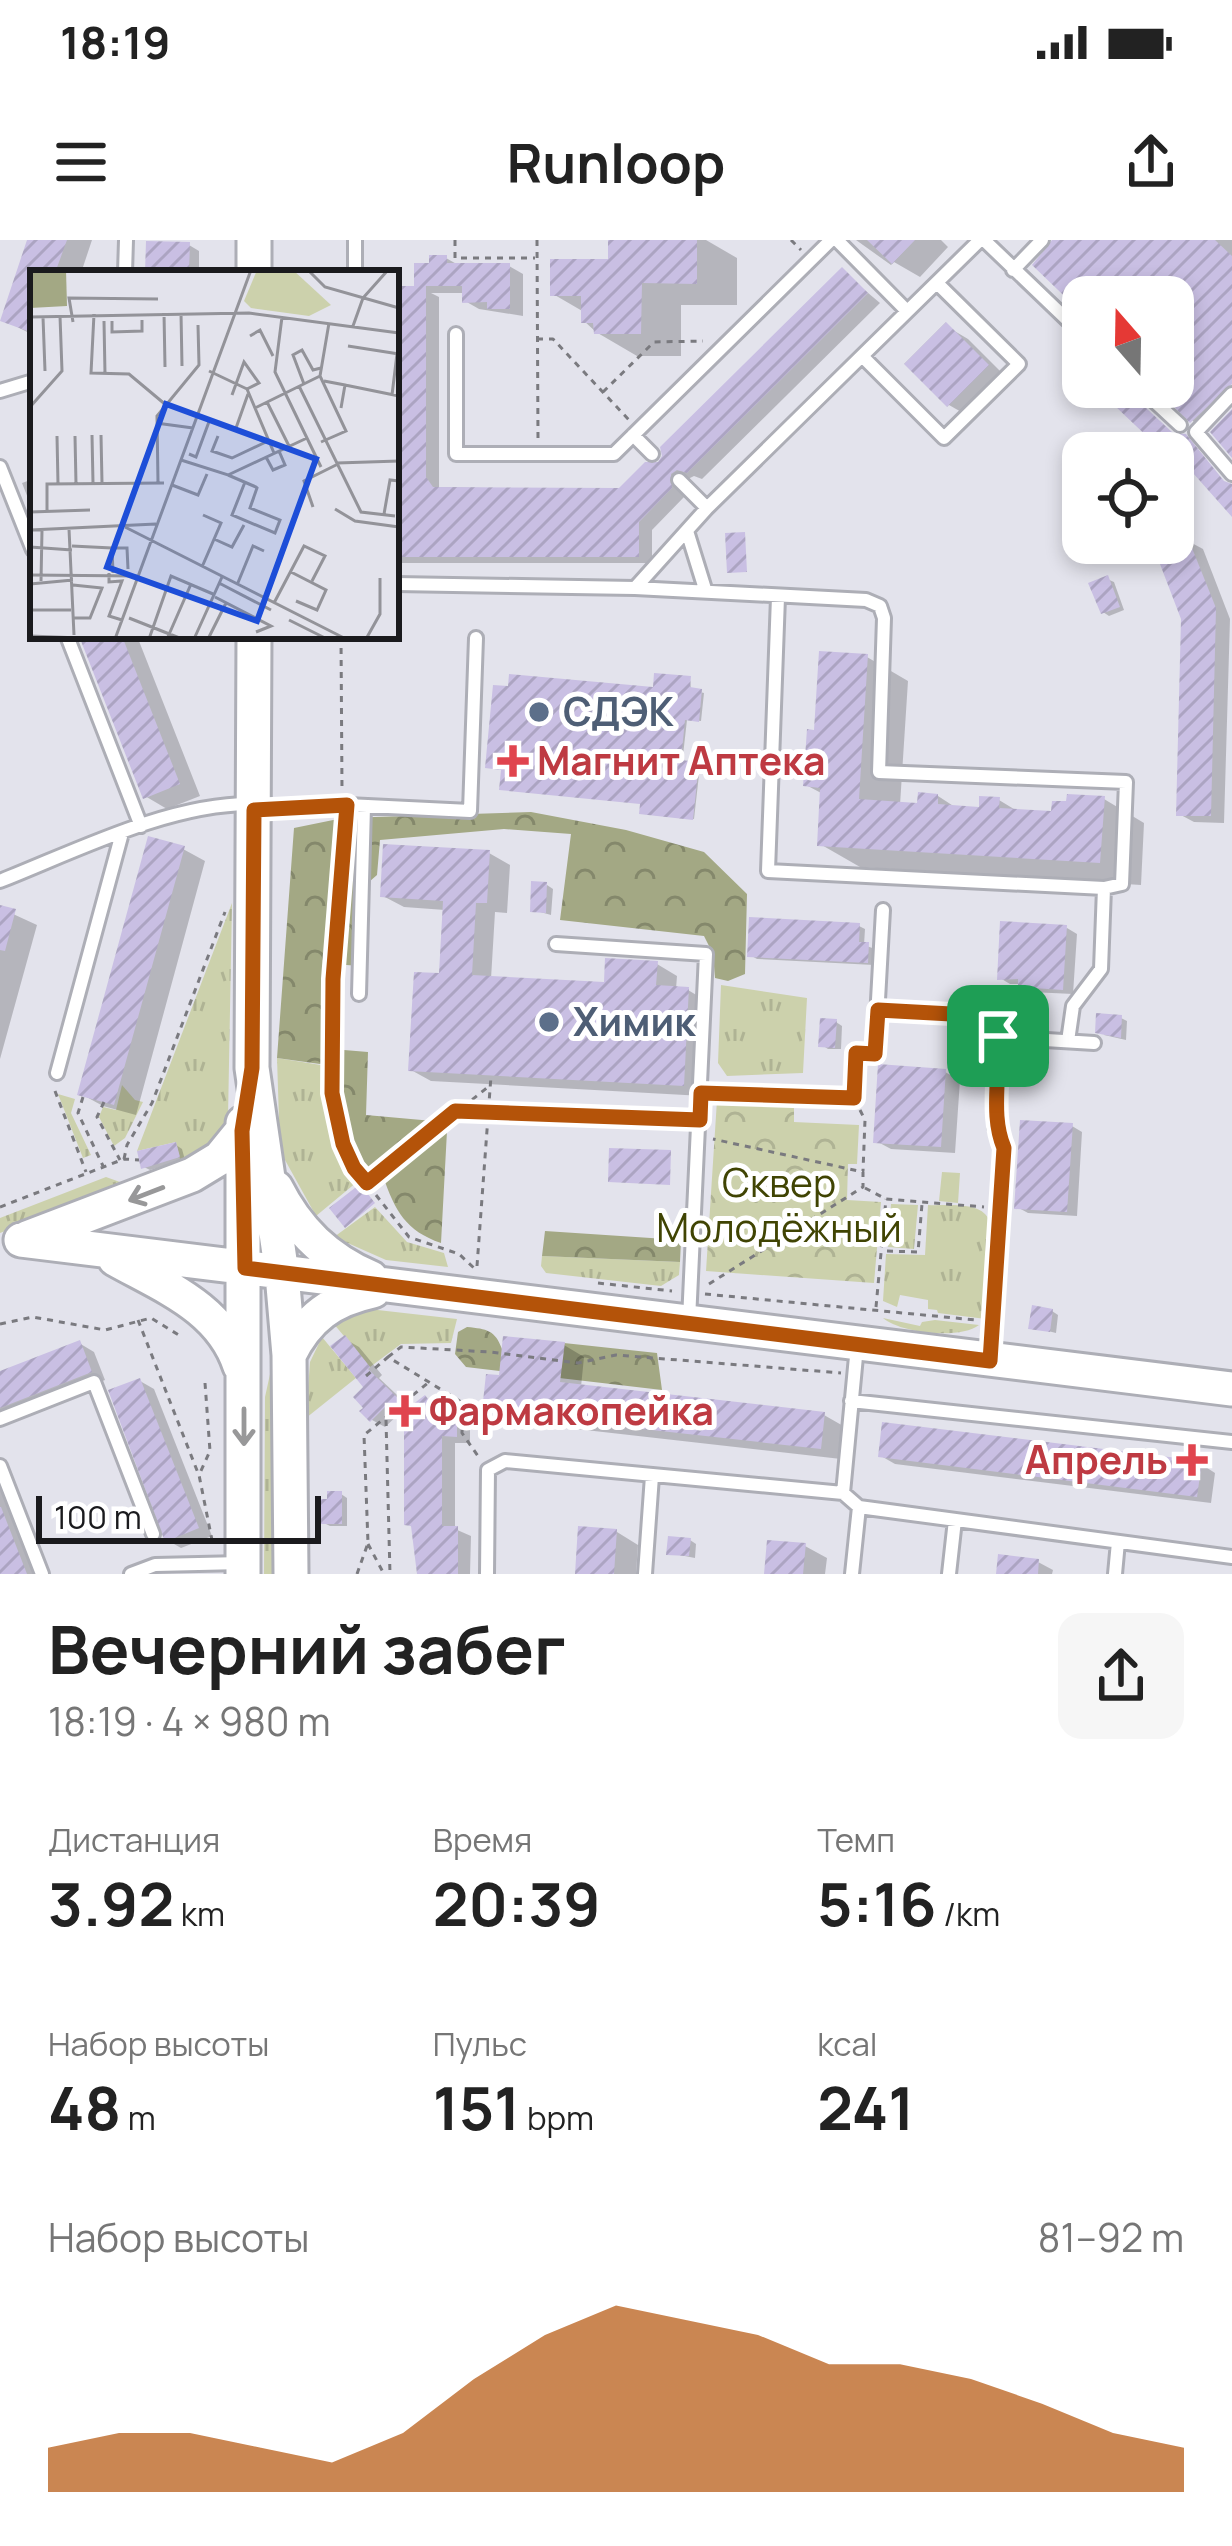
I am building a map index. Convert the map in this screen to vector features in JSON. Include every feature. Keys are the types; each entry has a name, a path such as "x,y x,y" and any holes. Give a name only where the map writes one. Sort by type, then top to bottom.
{"main road":[{"path":"233,1566 244,1380 242,1131 252,1068 254,639"},
{"path":"252,1068 289,1355 291,1574"},
{"path":"10,1245 192,1175 220,1158 242,1131"},
{"path":"266,1164 302,1231 342,1263 393,1288"},
{"path":"10,1245 98,1250 393,1288 690,1307 856,1359 990,1361 1232,1389"},
{"path":"98,1250 203,1310 232,1342 244,1380"},
{"path":"289,1355 320,1310 350,1297 393,1288"}],"lane":[{"path":"125,270 126,240"},
{"path":"456,334 456,454 614,454 834,240 907,311"},
{"path":"635,588 706,508 982,240 1062,316"},
{"path":"1013,270 1042,240"},
{"path":"862,356 944,438 1018,364 937,283"},
{"path":"0,391 30,382"},
{"path":"1232,394 1196,432 1232,474"},
{"path":"1162,408 1180,425"},
{"path":"636,433 652,454"},
{"path":"0,467 30,542"},
{"path":"679,481 706,508"},
{"path":"687,531 705,589"},
{"path":"399,584 705,589 724,595 866,600 880,606 884,617 878,772 1126,782 1122,884 1105,888 768,872 778,597"},
{"path":"0,880 141,826 229,804 470,811 476,638"},
{"path":"68,639 141,826"},
{"path":"359,994 364,806"},
{"path":"57,1073 122,833"},
{"path":"1068,1041 1072,1006 1101,969 1105,888"},
{"path":"701,1093 854,1098 856,1053 875,1054 883,910"},
{"path":"556,944 706,954 690,1307"},
{"path":"878,1010 988,1016 998,1036 995,1127 1004,1148 990,1361"},
{"path":"998,1036 1094,1043"},
{"path":"843,1493 856,1359"},
{"path":"0,1419 94,1382 153,1534"},
{"path":"851,1400 1232,1442"},
{"path":"488,1574 488,1470 506,1461 843,1493 860,1508 1232,1557"},
{"path":"0,1466 42,1574"},
{"path":"645,1574 652,1476"},
{"path":"852,1574 860,1508"},
{"path":"950,1574 955,1520"},
{"path":"1115,1574 1118,1541"},
{"path":"130,1574 155,1564 233,1566"}],"path":[{"path":"455,240 455,257 537,258"},
{"path":"537,240 538,454"},
{"path":"538,339 553,339 636,433"},
{"path":"603,392 654,342 728,341"},
{"path":"341,639 341,786 347,805 333,979 332,1093 343,1144 370,1191 409,1237 459,1254 477,1270 491,1076"},
{"path":"122,1160 152,1103 227,905"},
{"path":"57,1073 56,1097 87,1174"},
{"path":"367,1183 490,1085"},
{"path":"83,1096 77,1113 103,1167"},
{"path":"854,1098 865,1120 863,1187"},
{"path":"104,1102 98,1117 122,1160"},
{"path":"455,1111 700,1120"},
{"path":"699,1136 863,1172"},
{"path":"0,1207 122,1160 139,1160"},
{"path":"863,1187 886,1199 1000,1208"},
{"path":"690,1307 744,1265 863,1187"},
{"path":"876,1309 886,1199"},
{"path":"883,1251 918,1252 922,1202"},
{"path":"584,1281 690,1307 876,1309 993,1322"},
{"path":"0,1324 33,1317 104,1330 151,1318 182,1336"},
{"path":"137,1319 199,1475 209,1519 233,1566"},
{"path":"366,1376 401,1347 578,1363 616,1355 856,1359"},
{"path":"388,1357 463,1402 462,1433 488,1470"},
{"path":"357,1574 368,1543 364,1436 429,1382"},
{"path":"199,1475 211,1451 205,1424 205,1383"},
{"path":"386,1418 387,1574"},
{"path":"368,1543 387,1574"}],"green space":[{"path":"531,812 626,830 704,852 747,894 745,974 728,981 715,978 713,954 704,936 560,920 571,834 504,829 380,840 377,875 362,888 360,966 333,964 327,1065 277,1058 294,828 343,818"},
{"path":"232,903 228,1118 210,1145 189,1156 180,1159 176,1142 137,1151"},
{"path":"721,985 807,998 803,1073 727,1076 718,1063"},
{"path":"344,1050 368,1052 366,1115 433,1121 366,1174 349,1147 337,1113 334,1079"},
{"path":"277,1058 327,1066 333,1126 357,1182 316,1216 280,1151"},
{"path":"122,1085 143,1102 125,1138 114,1146 99,1117 103,1107 116,1110"},
{"path":"58,1094 75,1099 71,1113 91,1155 83,1158"},
{"name":"Сквер Молодёжный","path":"717,1100 794,1105 794,1122 859,1125 857,1164 848,1164 847,1200 881,1202 874,1283 706,1271"},
{"path":"444,1126 441,1243 403,1218 383,1176"},
{"path":"942,1172 960,1173 958,1203 939,1201"},
{"path":"106,1177 120,1182 133,1179 0,1233 0,1218"},
{"path":"891,1204 918,1205 914,1249 888,1247"},
{"path":"928,1205 958,1205 985,1214 992,1233 986,1319 938,1313 928,1309 928,1300 900,1295 897,1307 883,1301 886,1254 925,1255"},
{"path":"375,1207 407,1242 444,1253 448,1267 386,1260 334,1237"},
{"path":"545,1231 681,1240 680,1262 542,1256"},
{"path":"542,1256 680,1262 679,1275 661,1286 546,1273"},
{"path":"360,1308 457,1319 451,1343 401,1344 370,1367 333,1323"},
{"path":"883,1318 920,1326 935,1320 979,1325 930,1333 902,1328"},
{"path":"467,1327 489,1332 502,1349 564,1343 657,1353 662,1390 466,1367 455,1354 458,1332"},
{"path":"322,1337 356,1378 306,1418 310,1362"},
{"path":"272,1365 277,1368 280,1574 264,1574 265,1397"}],"building":[{"path":"27,240 67,240 56,270 30,270 30,332 0,321"},
{"path":"608,240 697,240 697,284 642,283 641,334 594,334 593,323 581,323 581,296 550,296 550,259 608,259"},
{"path":"867,240 915,240 892,264"},
{"path":"1052,240 1215,240 1232,256 1232,384 1190,423 1175,408 1194,408 1194,276 1062,276 1062,294 1032,265"},
{"path":"146,241 190,242 189,270 145,270"},
{"path":"429,255 447,255 447,263 510,263 510,309 487,309 487,302 462,303 462,286 414,286 414,263 429,263"},
{"path":"842,267 868,293 687,473 677,470 671,474 672,488 639,522 639,557 399,557 399,286 426,286 426,477 433,487 619,488 645,462 658,462 660,447"},
{"path":"946,322 989,365 947,407 904,364"},
{"path":"1117,408 1146,408 1172,432 1142,432"},
{"path":"1232,409 1232,458 1210,432"},
{"path":"1194,444 1224,481 1232,484 1232,517 1194,474"},
{"path":"745,532 747,572 727,573 725,533"},
{"path":"1194,553 1216,608 1211,816 1176,816 1181,619 1160,564 1194,564"},
{"path":"1108,575 1120,607 1101,614 1088,583"},
{"path":"80,639 123,639 180,784 143,799"},
{"path":"819,651 868,654 859,799 917,803 918,792 938,794 938,804 979,807 979,796 1000,797 999,808 1051,811 1052,801 1066,801 1067,794 1105,796 1100,863 817,846 820,788 803,786 807,729 814,730"},
{"path":"654,673 691,676 690,687 702,689 699,722 685,720 681,760 699,762 693,820 639,814 640,804 499,790 501,770 485,768 493,685 508,686 509,674 653,687"},
{"path":"148,836 185,846 114,1105 77,1095"},
{"name":"Химик","path":"383,844 490,850 487,903 476,903 472,975 604,982 605,958 658,961 656,985 689,987 684,1086 408,1071 414,972 439,973 443,901 380,897"},
{"path":"531,881 547,882 546,913 530,912"},
{"path":"0,905 16,909 5,951 0,950"},
{"path":"749,917 860,923 859,942 869,942 868,963 747,957"},
{"path":"1000,921 1067,925 1063,990 1018,987 1018,979 997,980"},
{"path":"1096,1013 1122,1015 1121,1038 1095,1033"},
{"path":"820,1018 837,1019 835,1048 818,1047"},
{"path":"878,1064 946,1069 941,1147 873,1143"},
{"path":"1020,1120 1073,1123 1067,1212 1014,1209"},
{"path":"176,1142 180,1157 141,1169 137,1151"},
{"path":"609,1148 671,1150 670,1185 608,1182"},
{"path":"360,1184 375,1203 345,1228 329,1208"},
{"path":"1032,1305 1053,1309 1050,1332 1028,1329"},
{"path":"345,1335 368,1369 408,1408 425,1395 431,1403 457,1403 457,1437 442,1436 442,1526 458,1526 458,1574 417,1574 411,1526 404,1525 404,1427 387,1405 370,1422 359,1411 363,1408 353,1397 363,1387 330,1346"},
{"path":"503,1336 565,1342 560,1382 825,1412 821,1449 482,1411 486,1374 499,1375"},
{"path":"80,1340 92,1372 0,1408 0,1371"},
{"path":"140,1378 199,1528 165,1542 108,1390"},
{"path":"882,1422 1202,1461 1197,1497 878,1457"},
{"path":"327,1491 342,1491 342,1524 321,1524 319,1499 327,1499"},
{"path":"1,1507 27,1574 0,1574"},
{"path":"578,1526 617,1529 614,1574 575,1574"},
{"path":"668,1536 691,1538 689,1556 666,1555"},
{"path":"767,1540 806,1543 803,1574 764,1574"},
{"path":"998,1554 1039,1559 1038,1574 996,1574"}],"place":[{"name":"СДЭК","path":"539,712"},
{"name":"Магнит Аптека","path":"513,761"},
{"name":"Химик","path":"549,1022"},
{"name":"Фармакопейка","path":"405,1411"},
{"name":"Апрель","path":"1192,1460"}],"route":[{"path":"347,805 333,979 332,1093 343,1144 367,1183 455,1111 700,1120 701,1093 854,1098 856,1053 875,1054 878,1010 988,1016 998,1036 995,1127 1004,1148 990,1361 245,1268 242,1131 252,1068 254,810 347,805"}]}
